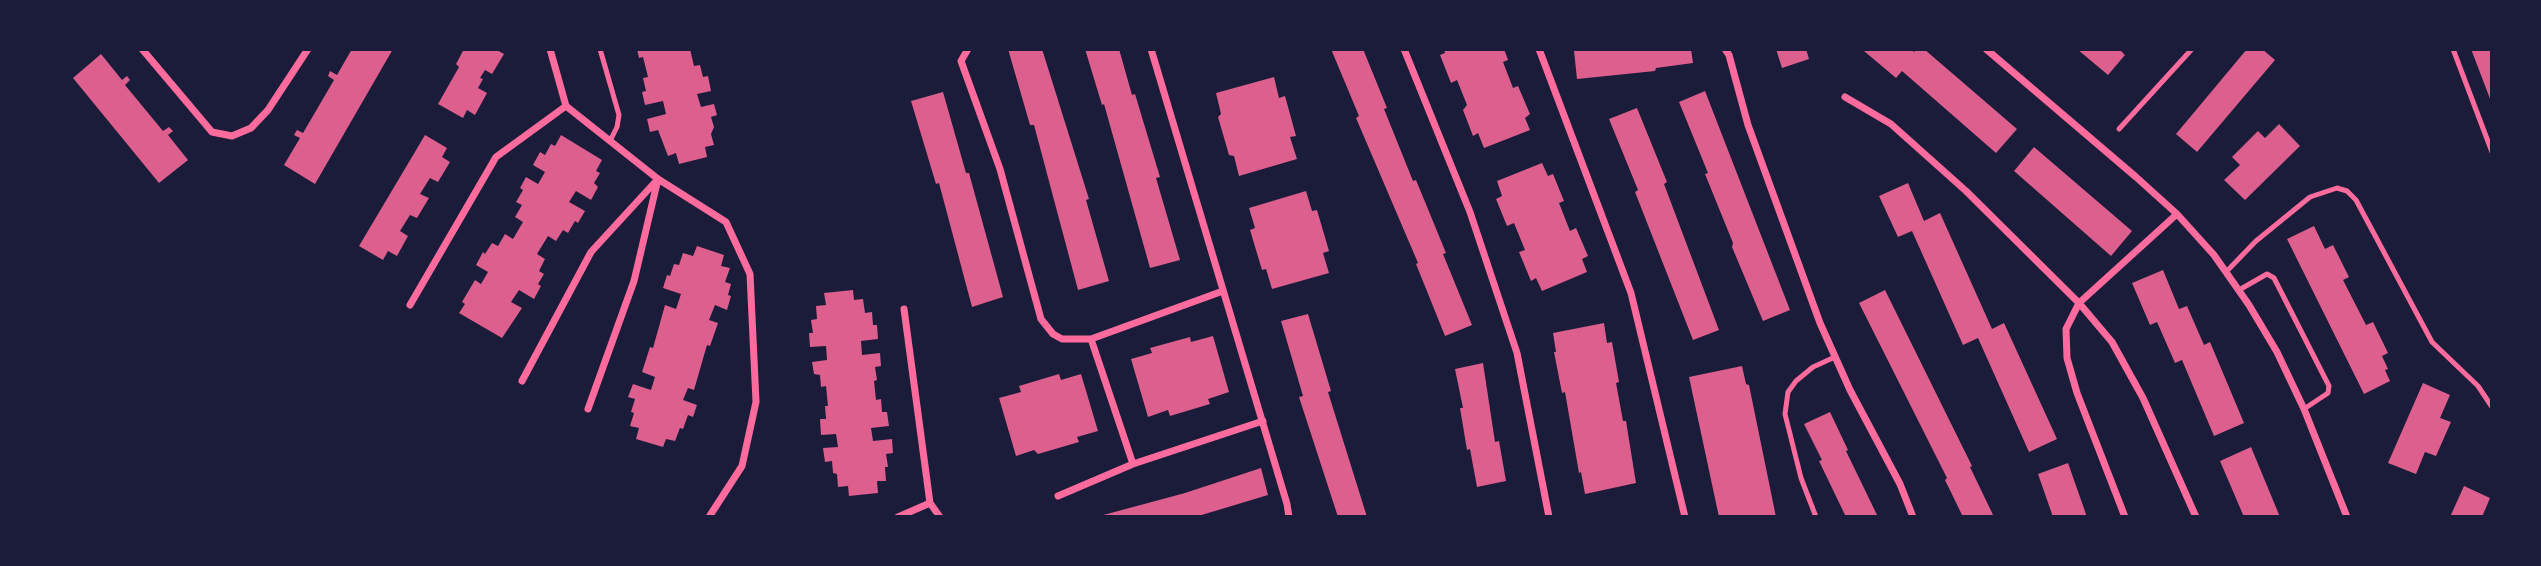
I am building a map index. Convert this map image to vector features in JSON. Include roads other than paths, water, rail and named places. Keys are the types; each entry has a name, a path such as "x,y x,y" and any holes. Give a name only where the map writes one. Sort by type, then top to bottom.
{"street":[{"path":"142,49 212,132 232,136 251,128 268,110 308,49"},
{"path":"550,49 566,106 658,179 726,222 750,274 756,402 742,466 709,517"},
{"path":"968,49 961,61 1000,169 1041,319 1053,334 1062,339 1091,339 1223,291"},
{"path":"1151,49 1289,517"},
{"path":"1404,49 1470,212 1517,353 1549,517"},
{"path":"1539,49 1630,293 1685,517"},
{"path":"1726,49 1752,137 1820,323 1900,484 1913,517"},
{"path":"1986,49 2177,214 2214,255 2277,352 2304,409 2347,517"},
{"path":"1846,97 1891,124 1966,191 2079,303 2112,342 2143,398 2196,517"},
{"path":"410,305 496,157 566,106"},
{"path":"522,381 591,252 658,179"},
{"path":"588,409 634,281 658,179"},
{"path":"2125,517 2077,393 2067,358 2066,329 2079,303 2177,214"},
{"path":"904,309 930,503 940,517"},
{"path":"1091,339 1133,464"},
{"path":"1058,495 1133,464 1262,421"},
{"path":"898,517 930,503"}],"lane":[{"path":"600,49 619,115 610,141"},
{"path":"2119,129 2192,49"},
{"path":"2453,49 2492,152"},
{"path":"2226,272 2256,241 2310,197 2337,188 2347,191 2356,200 2432,342 2477,386 2492,407"},
{"path":"2239,290 2267,274 2274,278 2329,386 2328,393 2304,409"},
{"path":"1816,517 1801,478 1784,414 1788,392 1796,381 1813,368 1835,357"}]}
